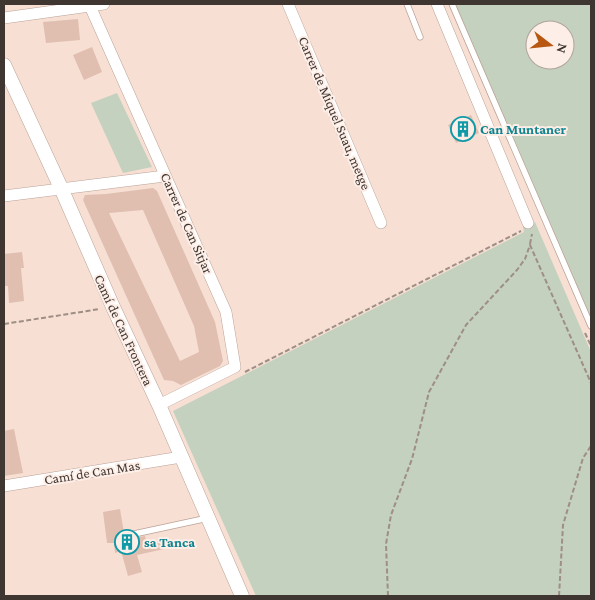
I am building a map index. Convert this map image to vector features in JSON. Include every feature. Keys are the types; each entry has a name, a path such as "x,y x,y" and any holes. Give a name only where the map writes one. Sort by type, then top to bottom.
{"street":[{"path":"4,18 97,4"},
{"name":"Carrer de Can Sitjar","path":"97,4 166,176 226,312 235,367 158,405"},
{"name":"Carrer de Miquel Suau, metge","path":"288,4 382,223"},
{"path":"437,4 528,223"},
{"name":"Camí de Can Frontera","path":"4,65 209,518 242,596"},
{"path":"4,196 166,176"},
{"name":"Camí de Can Mas","path":"4,486 181,457"}],"lane":[{"path":"407,4 420,38"},
{"path":"452,4 591,326"},
{"path":"134,534 209,518"}],"path":[{"path":"241,374 522,231 520,226 528,223"},
{"path":"388,596 386,544 391,516 412,459 429,392 466,325 518,270 525,259 530,245 591,383"},
{"path":"4,324 113,306"},
{"path":"559,596 563,525 583,458 591,446"}],"green space":[{"path":"452,4 591,4 591,325"},
{"path":"117,93 152,167 123,173 91,103"},
{"path":"535,222 591,352 591,596 256,596 173,411 524,232 523,227"}],"building":[{"path":"78,19 80,40 46,43 43,22"},
{"path":"92,47 102,72 84,80 73,55"},
{"name":"Can Muntaner","path":"471,115 479,133 456,143 448,125"},
{"path":"153,188 157,191 215,322 223,361 220,366 181,385 173,381 164,380 83,200 85,195","holes":["143,210 194,326 199,352 180,361 109,213"]},
{"path":"22,252 24,268 21,268 24,301 9,303 8,286 4,286 4,254"},
{"path":"14,429 23,473 4,476 4,431"},
{"name":"sa Tanca","path":"120,509 125,539 145,536 147,544 161,540 164,549 137,555 142,572 128,576 121,551 115,553 114,543 107,543 103,512"}],"place":[{"name":"Can Muntaner","path":"463,129"},
{"name":"sa Tanca","path":"127,542"}]}
